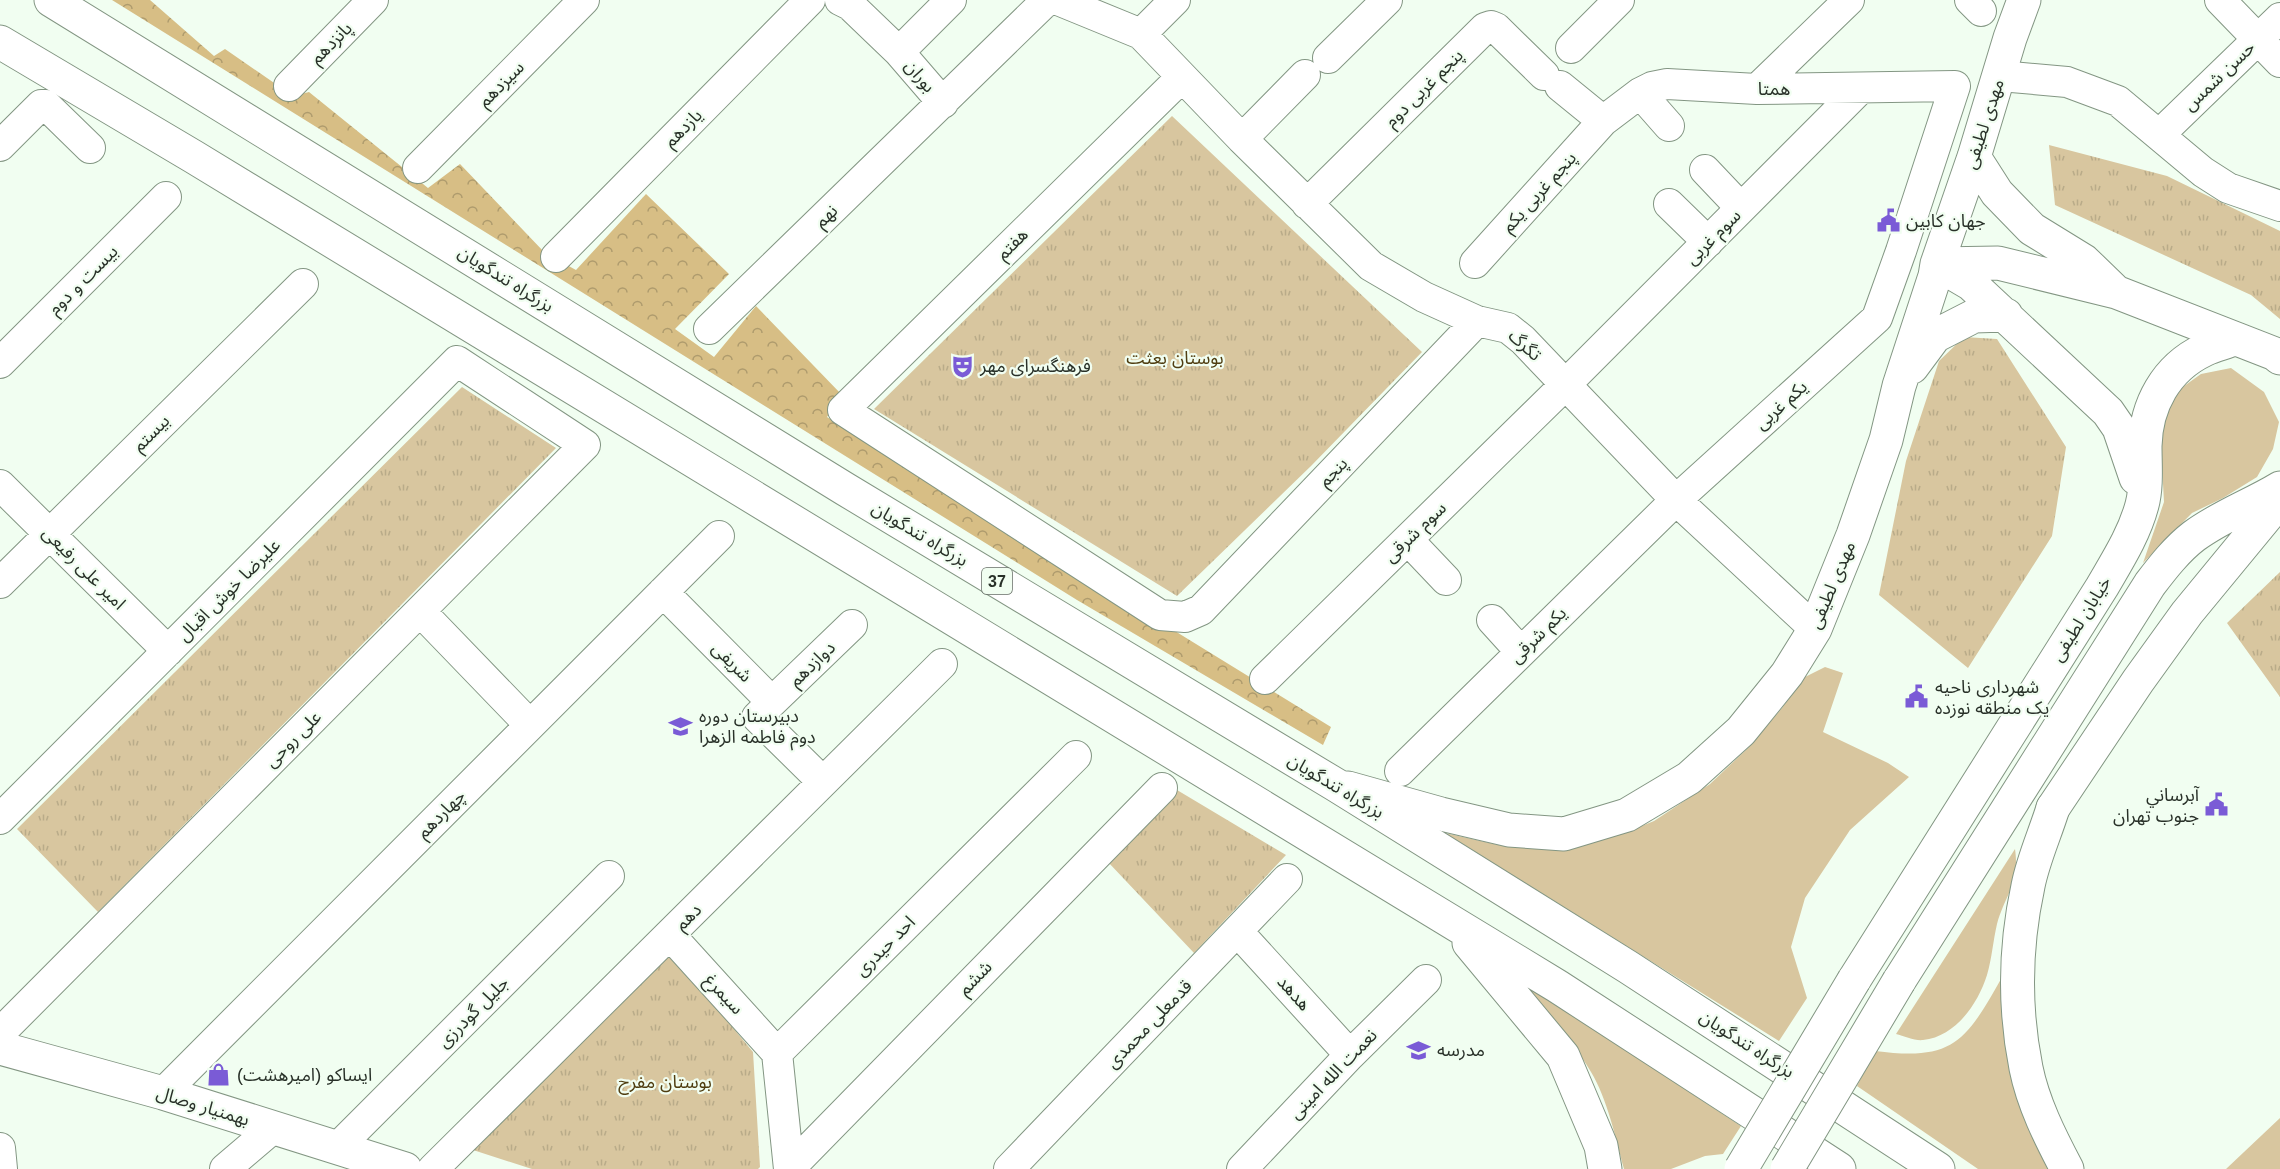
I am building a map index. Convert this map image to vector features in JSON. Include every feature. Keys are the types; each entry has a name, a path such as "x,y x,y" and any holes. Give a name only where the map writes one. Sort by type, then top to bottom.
{"main road":[{"name":"بزرگراه تندگویان","path":"51,0 855,495 1336,785 1628,967 1938,1169"},
{"name":"مهدی لطیفی","path":"1336,785 1509,830 1564,834 1627,815 1689,778 1741,731 1787,674 1815,629 1853,535 1886,440 1899,386 1937,264 2024,0"},
{"path":"0,42 235,182 1557,986 1839,1169"},
{"path":"1974,157 1997,193 2032,229 2084,261 2116,292"},
{"path":"1937,264 1998,263 2116,292 2275,354 2280,358"},
{"path":"1937,264 1971,284 2108,412 2119,428 2127,449 2143,504"},
{"path":"1899,386 1935,336 1974,316 2006,315"},
{"name":"خیابان لطیفی","path":"1741,1169 1854,980 2102,587 2129,540 2143,504 2145,443 2149,413 2160,386 2203,350 2234,339"},
{"path":"1787,1169 1899,981 2150,584 2170,558 2192,537 2280,488"},
{"path":"2067,1169 2045,1127 2026,1069 2017,1004 2019,947 2028,885 2053,808 2187,613 2280,500"},
{"path":"1453,923 1563,1056 1601,1146 1605,1169"},
{"name":"بهمنیار وصال","path":"0,1048 163,1093 405,1169"}],"street":[{"name":"پانزدهم","path":"289,86 374,0"},
{"name":"سیزدهم","path":"418,168 584,0"},
{"name":"یازدهم","path":"556,256 810,0"},
{"name":"بوران","path":"840,0 849,5 900,52 943,103 1049,0 1058,0 1141,34 1182,77"},
{"path":"900,52 951,0"},
{"path":"1141,34 1175,0"},
{"path":"1242,139 1387,0"},
{"path":"1757,89 1849,0"},
{"path":"2220,0 2280,62"},
{"path":"1571,48 1614,2"},
{"name":"حسن شمس","path":"2159,135 2280,18"},
{"name":"پنجم غربی دوم","path":"1308,204 1485,28 1491,26 1496,28 1552,80 1603,120"},
{"path":"2000,76 2067,82 2118,101 2203,172 2228,188 2280,206"},
{"name":"تگرگ","path":"1182,77 1371,266 1424,297 1477,321 1509,328 1523,340 1676,500 1815,629"},
{"name":"هفتم","path":"1182,77 843,410 1160,615 1185,618"},
{"name":"همتا","path":"1603,120 1640,93 1652,87 1667,84 1757,89 1955,86 1901,251"},
{"name":"سوم غربی","path":"1565,385 1861,88"},
{"path":"1640,93 1669,126"},
{"name":"نهم","path":"709,329 943,103"},
{"path":"0,146 41,105 46,105 90,148"},
{"name":"پنجم غربی یکم","path":"1475,263 1603,120"},
{"path":"1705,170 1741,208"},
{"name":"بیست و دوم","path":"0,363 166,197"},
{"path":"1669,204 1708,242"},
{"path":"1901,251 1937,264"},
{"name":"یکم غربی","path":"1676,500 1870,325 1882,308 1901,251"},
{"name":"بیستم","path":"0,583 303,284"},
{"name":"پنجم","path":"1185,618 1201,610 1477,321"},
{"name":"علی روحی","path":"0,1033 585,445 457,362"},
{"name":"علیرضا خوش اقبال","path":"0,819 457,362"},
{"name":"سوم شرقی","path":"1265,679 1565,385"},
{"name":"امیر علی رفیعی","path":"0,485 168,651"},
{"name":"یکم شرقی","path":"1400,771 1676,500"},
{"name":"چهاردهم","path":"163,1093 719,537"},
{"path":"1408,540 1446,580"},
{"name":"شریفی","path":"663,592 772,702"},
{"path":"420,611 530,725"},
{"path":"1492,620 1521,652"},
{"name":"دوازدهم","path":"772,702 852,625"},
{"name":"دهم","path":"433,1169 942,664"},
{"path":"772,702 757,717 824,782"},
{"name":"احد حیدری","path":"777,1053 1076,756"},
{"name":"ششم","path":"789,1169 1162,788"},
{"name":"جلیل گودرزی","path":"337,1148 609,876"},
{"name":"قدمعلی محمدی","path":"1009,1169 1287,879"},
{"name":"هدهد","path":"1238,932 1350,1055"},
{"name":"سیمرغ","path":"670,935 777,1053"},
{"name":"نعمت الله امینی","path":"1242,1169 1350,1055 1426,980"},
{"path":"777,1053 789,1169"},
{"path":"225,1169 273,1128"},
{"path":"0,1148 2,1169"}],"green space":[{"path":"112,0 150,0 214,56 225,49 293,96 309,92 428,188 460,164 545,253 576,270 646,194 729,274 675,329 714,357 756,306 842,395 827,417 1331,727 1323,745 1077,600"},
{"name":"بوستان بعثت","path":"1172,116 1422,352 1311,466 1177,596 874,409"},
{"path":"2049,145 2167,176 2280,231 2280,319 2251,295 2055,205"},
{"path":"1964,337 1997,339 2066,447 2052,536 1968,668 1879,595 1906,461 1939,361"},
{"path":"2231,368 2264,392 2279,422 2273,449 2257,477 2223,498 2192,513 2143,563 2164,502 2160,429 2170,396 2201,374"},
{"path":"462,387 556,448 98,912 17,829"},
{"path":"2280,572 2280,697 2227,623"},
{"path":"1825,667 1843,673 1823,732 1888,763 1909,777 1850,830 1805,898 1791,947 1807,998 1779,1041 1445,833 1503,846 1568,848 1622,834 1654,821 1710,784 1748,748 1782,708 1803,678"},
{"path":"1172,787 1286,855 1194,953 1108,862"},
{"path":"2015,849 2014,880 1997,924 1987,975 1971,1008 1955,1026 1935,1038 1920,1040 1896,1034"},
{"name":"بوستان مفرح","path":"671,953 753,1052 760,1167 758,1169 532,1169 473,1150"},
{"path":"2001,979 2009,1033 2054,1169 1978,1169 1857,1086 1875,1051 1922,1053 1953,1043 1966,1033 1977,1019"},
{"path":"1519,980 1741,1126 1723,1154 1705,1156 1671,1169 1624,1169 1597,1082 1566,1036"},
{"path":"2280,1118 2280,1169 2226,1169"}],"place":[{"name":"جهان کابین","path":"1888,221"},
{"name":"فرهنگسرای مهر","path":"962,366"},
{"name":"شهرداری ناحیه یک منطقه نوزده","path":"1917,697"},
{"name":"دبیرستان دوره دوم فاطمه الزهرا","path":"681,726"},
{"name":"آبرساني جنوب تهران","path":"2217,805"},
{"name":"مدرسه","path":"1419,1050"},
{"name":"ایساکو (امیرهشت)","path":"219,1075"}]}
